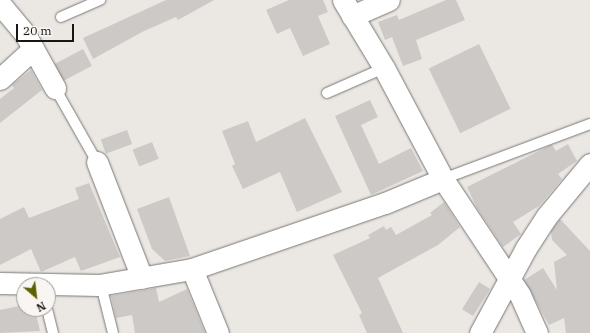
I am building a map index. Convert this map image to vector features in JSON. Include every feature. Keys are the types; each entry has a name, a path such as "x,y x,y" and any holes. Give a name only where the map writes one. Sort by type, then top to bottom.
{"street":[{"path":"389,0 348,8 384,68 443,179 509,280 537,333"},
{"path":"0,4 25,34 56,88"},
{"path":"0,79 33,49"},
{"path":"97,162 142,278"},
{"path":"480,333 546,217 590,164"},
{"path":"56,284 101,285 192,269 385,203 443,179"},
{"path":"192,269 218,333"},
{"path":"0,283 16,283"}],"lane":[{"path":"61,17 100,0"},
{"path":"327,93 384,68"},
{"path":"56,88 97,162"},
{"path":"443,179 590,124"},
{"path":"101,285 113,333"},
{"path":"49,317 53,333"}],"building":[{"path":"166,0 214,0 178,20 176,17 144,31 93,59 83,38"},
{"path":"289,0 323,0 328,12 318,16 330,44 303,56 290,28 277,34 266,10"},
{"path":"446,0 456,0 465,20 416,40 422,59 403,66 392,37 385,40 378,22 397,15 399,20"},
{"path":"479,44 511,109 460,133 429,69"},
{"path":"83,49 92,66 64,81 55,64"},
{"path":"31,70 42,90 0,123 0,99 14,88 12,85"},
{"path":"370,100 378,117 361,125 379,164 411,148 423,171 371,195 335,116"},
{"path":"305,118 342,192 297,212 280,172 243,189 232,166 235,164 222,131 248,121 256,142"},
{"path":"127,130 132,144 106,154 101,140"},
{"path":"152,142 159,159 139,167 133,150"},
{"path":"568,144 577,161 558,174 562,179 539,206 513,222 521,234 503,247 477,208 467,187 549,146 552,145 556,151"},
{"path":"89,183 120,257 81,271 75,257 41,272 31,249 0,265 0,219 24,207 29,218 79,199 75,188"},
{"path":"169,197 190,256 165,261 152,249 137,209"},
{"path":"444,202 460,227 438,245 378,278 403,333 367,333 359,315 362,313 333,255 370,238 368,235 384,226 386,230 391,227 396,235 432,215 430,213"},
{"path":"560,219 590,251 590,333 566,333 564,318 549,325 524,280 543,268 557,290 554,262 567,255 552,240 551,231"},
{"path":"479,282 490,289 473,316 462,309"},
{"path":"156,288 159,302 187,289 205,333 135,333 132,315 116,318 111,296"},
{"path":"16,307 16,317 37,317 40,331 0,333 0,310"}]}
